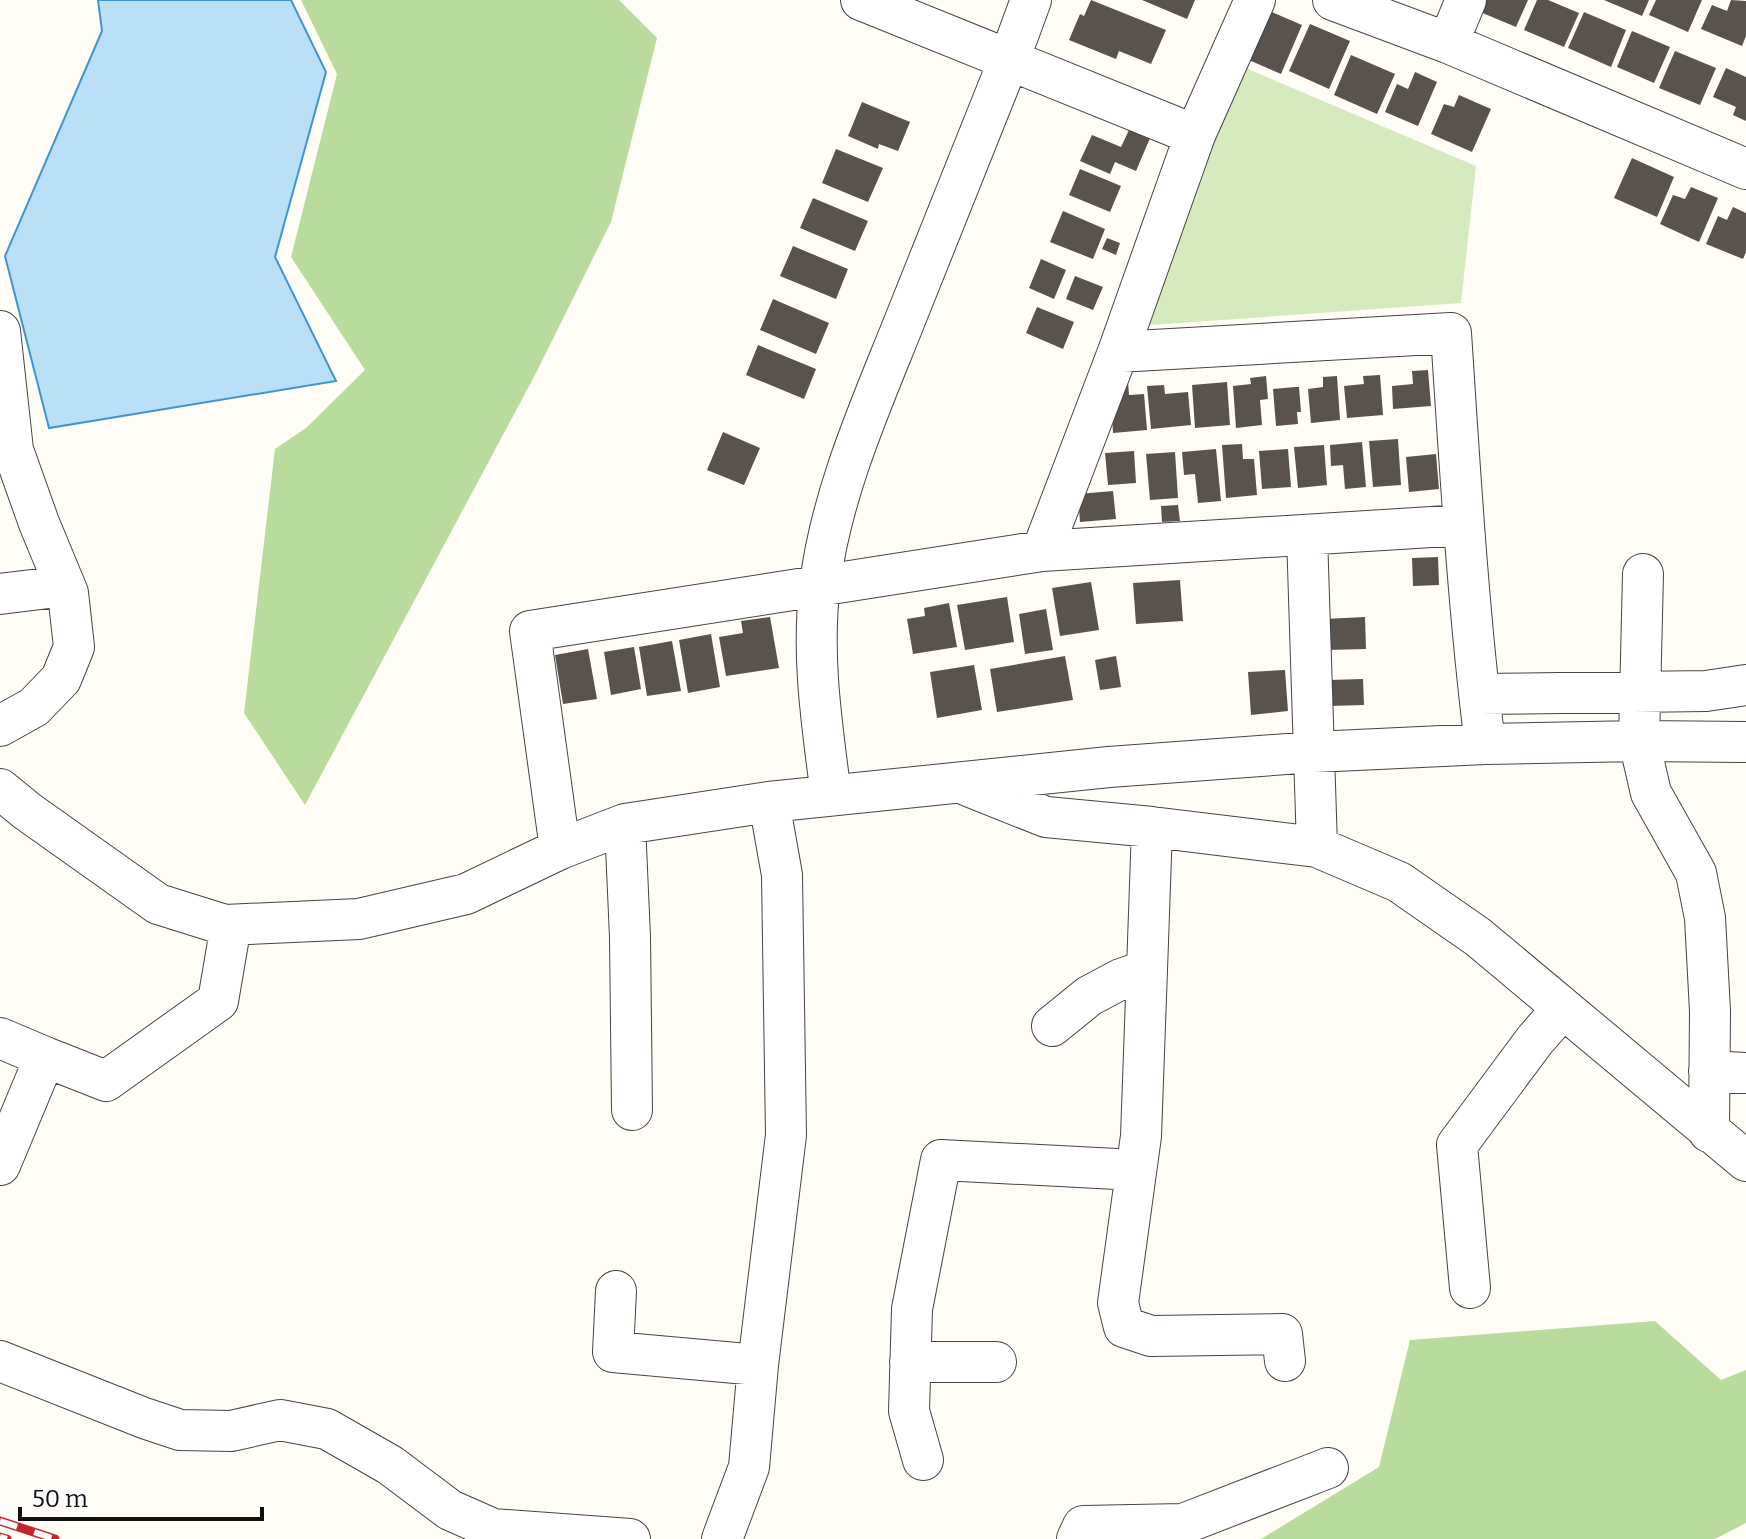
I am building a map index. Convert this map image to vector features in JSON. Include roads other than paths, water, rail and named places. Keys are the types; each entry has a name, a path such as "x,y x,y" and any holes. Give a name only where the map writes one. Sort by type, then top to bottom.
{"street":[{"path":"861,0 1195,135"},
{"path":"831,795 817,674 816,632 828,532 862,427 1031,0"},
{"path":"1042,551 1118,352 1195,135 1255,0"},
{"path":"1333,0 1448,43 1746,169"},
{"path":"1448,43 1466,0"},
{"path":"0,331 13,450 68,593 74,647 61,679 34,707 0,726"},
{"path":"1118,352 1451,333 1464,525 1485,744"},
{"path":"560,849 530,631 1042,551 1464,525"},
{"path":"1307,535 1317,847"},
{"path":"1643,574 1639,741 1651,793 1696,873 1705,918 1710,1011 1728,1072 1709,1132"},
{"path":"0,594 65,586"},
{"path":"1479,694 1706,691 1746,685"},
{"path":"0,789 158,904 231,925 359,919 466,894 560,849 625,824 769,802 1109,767 1314,752 1485,744 1746,742"},
{"path":"960,783 1046,817 1317,847 1399,882 1478,937 1746,1161"},
{"path":"722,1539 749,1467 786,1135 782,875 769,802"},
{"path":"625,824 632,1110"},
{"path":"1152,827 1141,1136 1118,1303 1124,1327 1151,1336 1282,1334 1285,1361"},
{"path":"0,1038 106,1081 218,1001 231,925"},
{"path":"1052,1026 1089,996 1121,979 1147,970"},
{"path":"1470,1288 1457,1145 1524,1054 1563,1008"},
{"path":"0,1165 45,1057"},
{"path":"923,1460 909,1411 912,1309 941,1160 1136,1170"},
{"path":"616,1291 613,1352 758,1365"},
{"path":"0,1361 180,1430 231,1431 280,1420 327,1429 390,1465 450,1510 493,1529 630,1539"},
{"path":"910,1362 996,1362"},
{"path":"1077,1539 1083,1526 1183,1524 1328,1468"}],"water":[{"path":"98,0 291,0 326,72 275,257 336,381 49,428 5,256 102,31"}],"railway":[{"path":"0,1521 55,1539"},
{"path":"0,1537 7,1539"}]}
